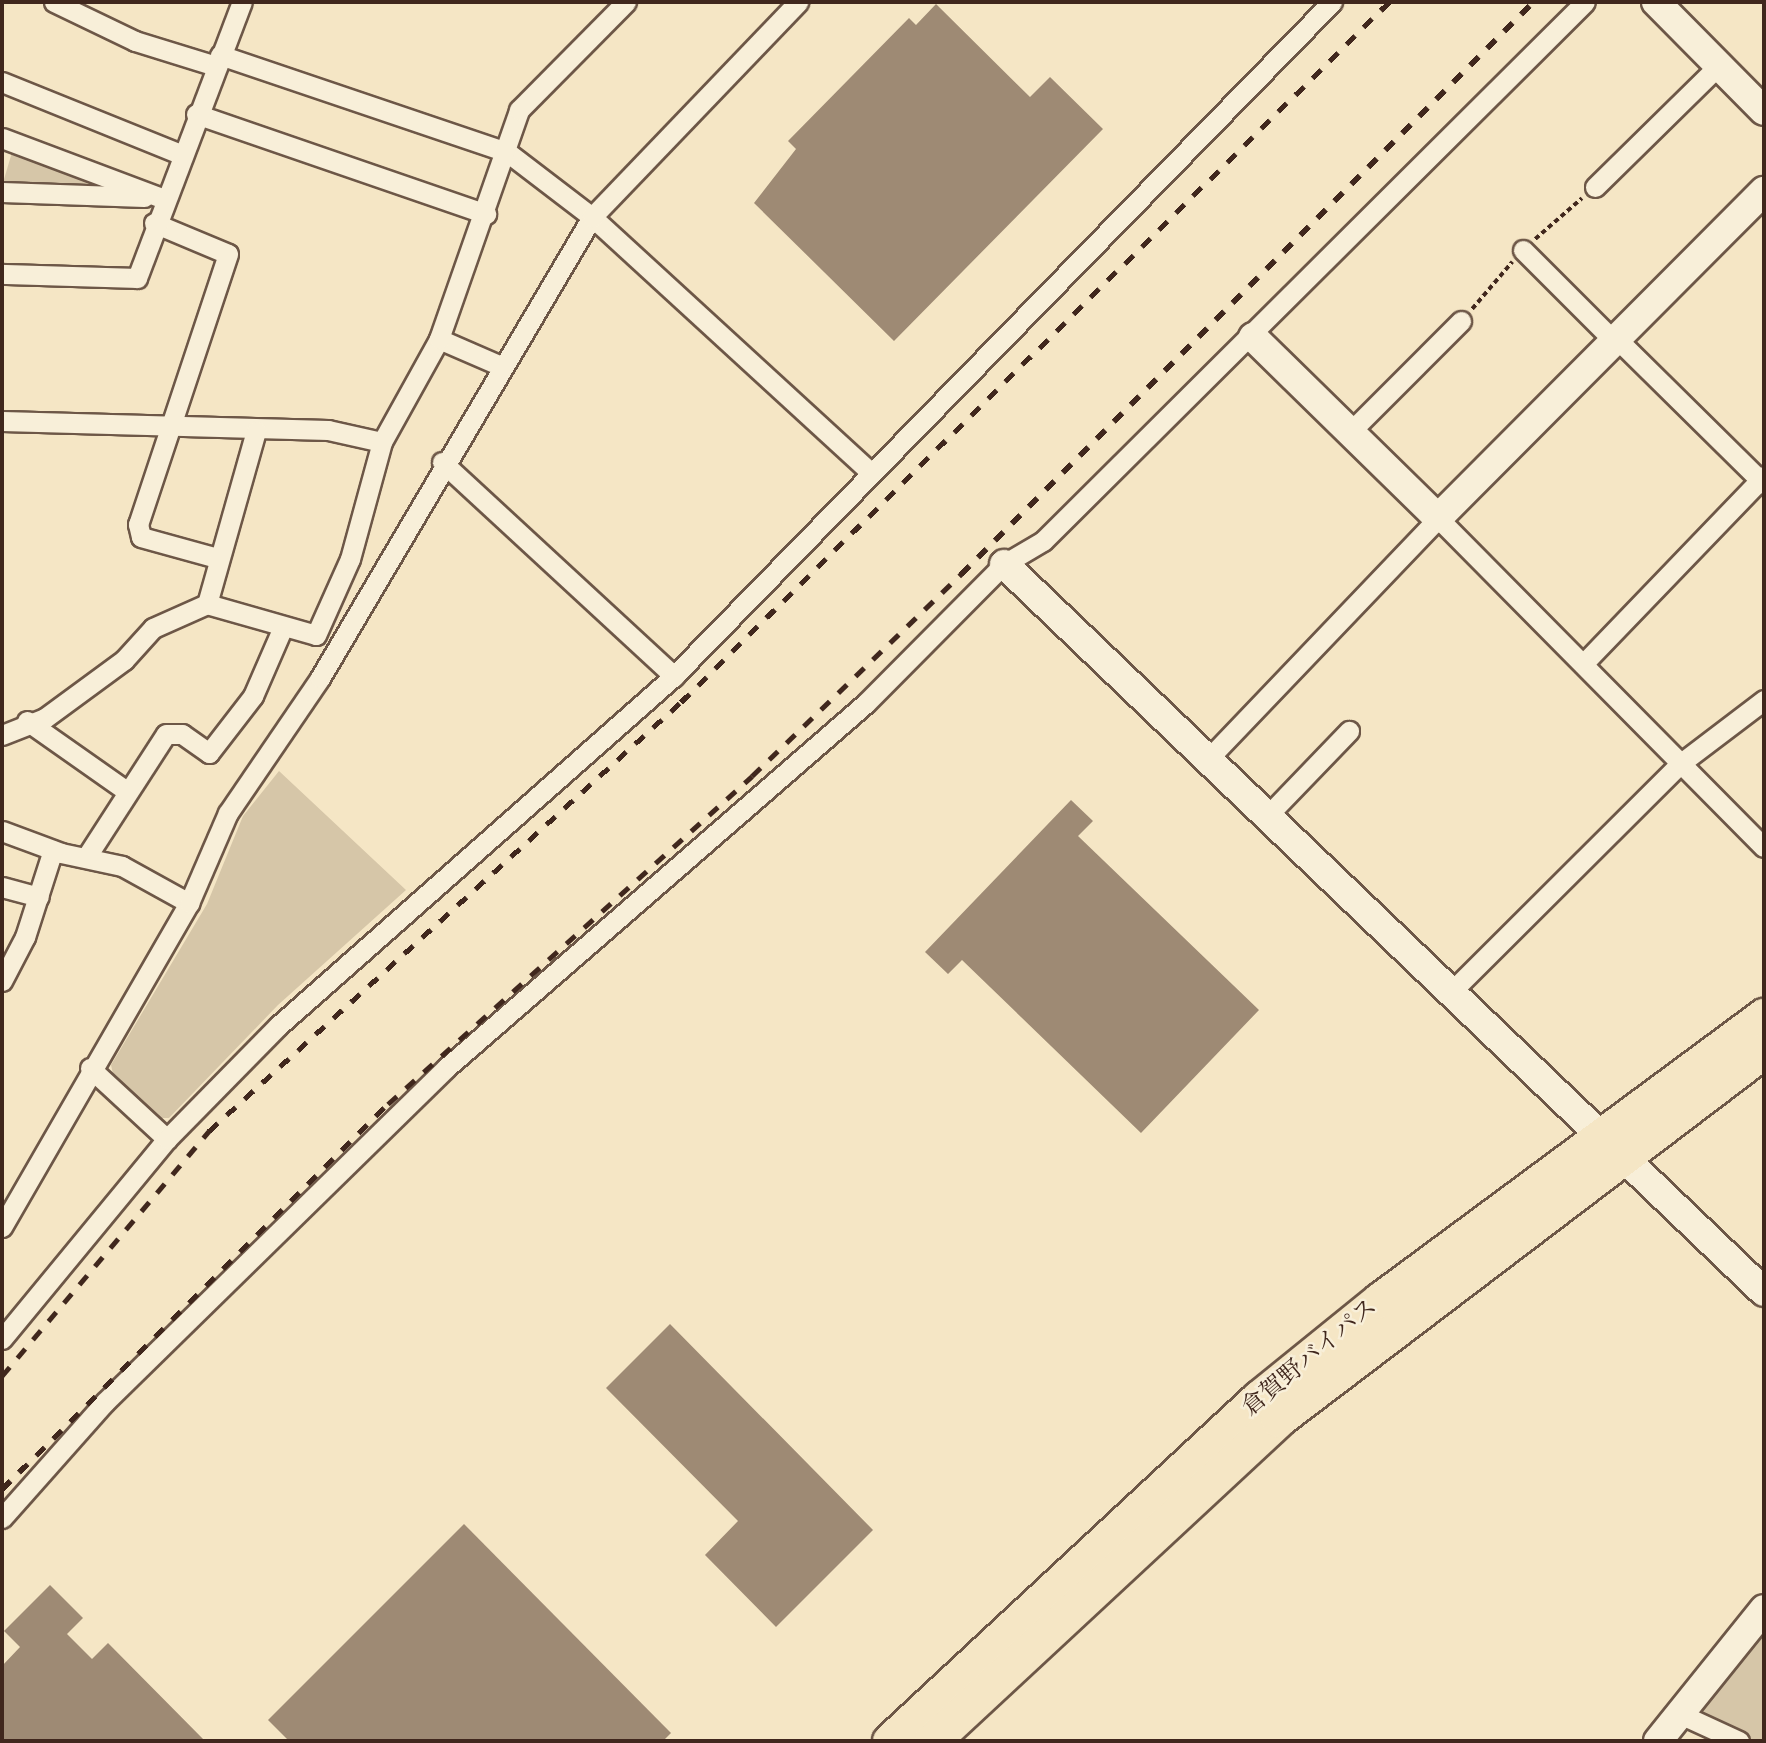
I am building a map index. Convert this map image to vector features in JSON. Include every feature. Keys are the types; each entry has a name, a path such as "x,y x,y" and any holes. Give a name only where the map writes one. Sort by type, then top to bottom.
{"highway":[{"name":"倉賀野バイパス","path":"932,1741 1278,1419 1614,1147 1764,1016"},
{"name":"倉賀野バイパス","path":"890,1741 1259,1398 1380,1300 1764,1050"}],"street":[{"path":"54,2 135,41 218,61 507,152 592,217 869,471"},
{"path":"2,274 137,278 162,198 242,2"},
{"path":"2,735 27,721 45,718 92,684 153,628 207,604 316,635 350,559 382,442 439,339 486,214 519,110 626,2"},
{"path":"2,1227 90,1068 189,903 228,813 320,678 442,462 592,217 798,2"},
{"path":"2,1339 167,1139 365,945 674,676 869,471 1332,2"},
{"path":"2,1518 105,1402 446,1068 866,703 1004,564 1042,541 1252,337 1585,2"},
{"path":"1656,2 1764,111"},
{"path":"1595,187 1718,65"},
{"path":"2,82 180,154"},
{"path":"196,114 486,214"},
{"path":"2,138 162,198"},
{"path":"1210,757 1438,518 1617,342 1764,191"},
{"path":"2,192 162,198"},
{"path":"154,223 229,254 165,429 138,524 141,537 217,558"},
{"path":"1523,250 1763,481 1583,664"},
{"path":"1350,432 1461,321"},
{"path":"1252,337 1438,518 1764,847"},
{"path":"439,339 501,366"},
{"path":"2,421 165,429 328,430 382,442"},
{"path":"207,604 217,558 256,431"},
{"path":"442,462 674,676"},
{"path":"1004,564 1270,813 1764,1292"},
{"path":"87,856 166,734 182,734 209,753 253,696 283,627"},
{"path":"1452,991 1681,763 1764,700"},
{"path":"27,721 128,792"},
{"path":"1270,813 1349,731"},
{"path":"2,831 52,850 122,866 189,903"},
{"path":"2,981 39,897 52,850"},
{"path":"2,887 39,897"},
{"path":"90,1068 167,1139"},
{"path":"1658,1741 1764,1609"},
{"path":"1680,1714 1739,1741"}],"shaded area":[{"path":"13,149 130,192 2,186"},
{"path":"279,771 406,890 278,1005 169,1118 158,1118 114,1078 111,1065 207,904 243,816"},
{"path":"1764,1608 1764,1741 1737,1741 1678,1714"}],"building":[{"path":"936,4 1030,97 1050,77 1103,129 894,341 754,203 796,149 788,141 909,18 916,25"},
{"path":"1071,800 1093,821 1078,836 1259,1010 1141,1133 962,960 948,974 925,952"},
{"path":"670,1324 873,1530 776,1627 705,1555 738,1521 606,1388"},
{"path":"464,1524 671,1733 663,1741 289,1741 268,1720"},
{"path":"50,1585 83,1618 67,1634 92,1659 108,1643 205,1741 2,1741 2,1666 20,1647 4,1631"}],"railway":[{"path":"2,1376 209,1131 681,702 1389,2"},
{"path":"2,1489 388,1104 752,776 961,574 1533,2"}]}
